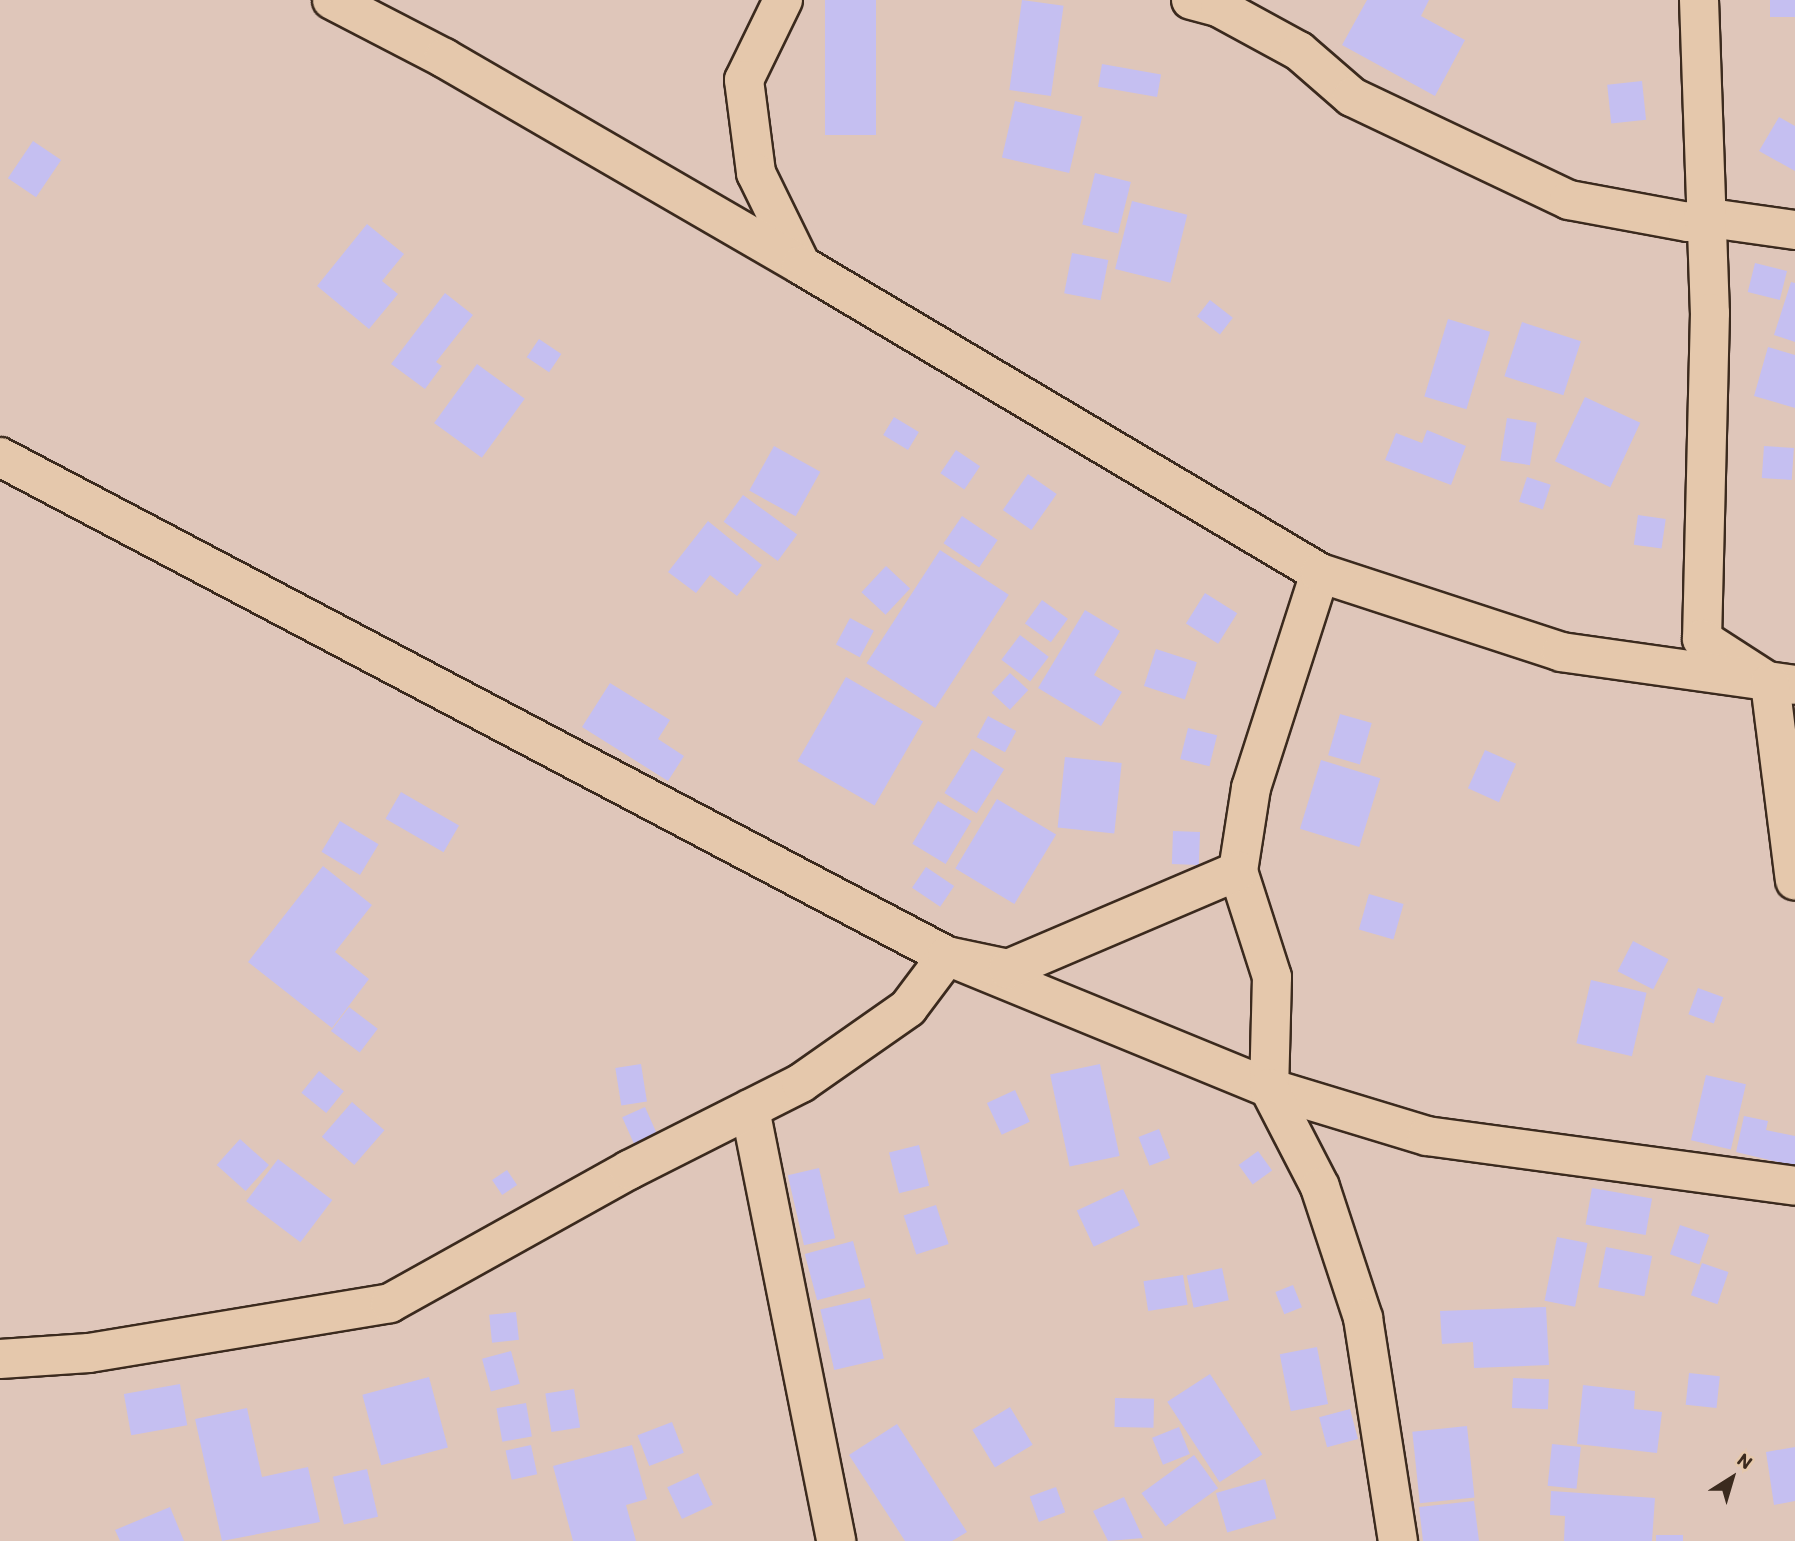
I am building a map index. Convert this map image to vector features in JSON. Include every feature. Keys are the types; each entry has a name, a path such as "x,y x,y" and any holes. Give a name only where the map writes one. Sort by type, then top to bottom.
{"street":[{"path":"332,0 444,58 801,265 1320,572 1561,652 1782,684"},
{"path":"783,0 744,80 756,173 801,265"},
{"path":"1191,0 1220,8 1299,51 1352,97 1569,200 1688,222 1703,217 1795,230"},
{"path":"1699,0 1703,217 1710,326 1702,639 1782,684"},
{"path":"0,457 947,956 1269,1088 1427,1136 1795,1186"},
{"path":"1320,572 1251,788 1238,871 1272,977 1269,1088 1320,1187 1363,1318 1398,1541"},
{"path":"1782,684 1795,880"},
{"path":"947,956 1008,969 1238,871"},
{"path":"0,1359 89,1353 390,1303 801,1083 908,1008 947,956"},
{"path":"750,1109 836,1541"}],"building":[{"path":"825,0 876,0 876,135 825,135"},
{"path":"1022,0 1064,6 1051,96 1009,90"},
{"path":"1367,0 1429,0 1421,16 1465,40 1435,96 1342,45"},
{"path":"1770,0 1795,0 1795,17 1770,17"},
{"path":"1102,64 1161,74 1157,97 1098,87"},
{"path":"1642,81 1646,120 1611,123 1607,85"},
{"path":"1015,101 1082,117 1069,173 1002,158"},
{"path":"1779,117 1795,126 1795,171 1759,151"},
{"path":"33,141 61,160 36,197 8,178"},
{"path":"1095,173 1131,182 1118,233 1082,224"},
{"path":"1132,201 1187,215 1170,283 1115,269"},
{"path":"367,224 404,254 382,281 398,294 369,329 317,286"},
{"path":"1072,253 1108,260 1100,300 1064,293"},
{"path":"1755,263 1787,271 1780,300 1748,292"},
{"path":"1791,282 1795,283 1795,342 1774,335"},
{"path":"445,293 473,315 436,362 442,366 425,389 391,364"},
{"path":"1210,300 1233,318 1220,334 1197,317"},
{"path":"1448,319 1490,332 1466,409 1424,396"},
{"path":"1522,322 1581,341 1563,395 1504,376"},
{"path":"539,339 561,354 549,372 527,357"},
{"path":"1768,347 1795,355 1795,408 1754,396"},
{"path":"477,364 525,399 482,458 434,423"},
{"path":"1585,397 1640,423 1610,487 1555,461"},
{"path":"894,417 919,432 908,450 883,435"},
{"path":"1507,418 1537,423 1530,465 1500,460"},
{"path":"1427,430 1466,446 1451,485 1385,460 1396,433 1422,443"},
{"path":"774,446 820,472 796,516 749,491"},
{"path":"1764,446 1794,448 1792,480 1762,478"},
{"path":"956,450 980,466 964,489 940,473"},
{"path":"1028,474 1057,494 1031,530 1003,510"},
{"path":"1527,477 1551,485 1543,509 1519,502"},
{"path":"743,495 797,534 778,561 724,522"},
{"path":"1638,515 1666,519 1662,549 1634,545"},
{"path":"962,516 998,540 979,567 944,543"},
{"path":"708,521 762,565 737,596 710,575 696,593 668,572"},
{"path":"940,550 1009,595 935,708 866,663"},
{"path":"886,566 910,589 886,615 861,592"},
{"path":"1205,593 1237,613 1218,644 1186,624"},
{"path":"1042,600 1068,619 1051,642 1025,623"},
{"path":"1085,610 1120,631 1094,675 1122,692 1101,726 1038,688"},
{"path":"850,618 874,631 860,657 836,644"},
{"path":"1020,635 1049,657 1030,681 1001,660"},
{"path":"1156,649 1197,662 1185,699 1144,686"},
{"path":"1010,673 1028,690 1010,710 992,693"},
{"path":"846,677 923,722 875,806 798,761"},
{"path":"610,683 670,720 658,739 684,756 668,781 582,727"},
{"path":"1340,714 1372,723 1360,764 1328,755"},
{"path":"988,716 1016,731 1005,752 977,737"},
{"path":"1188,728 1217,735 1209,766 1180,759"},
{"path":"972,749 1004,769 977,813 944,793"},
{"path":"1485,750 1516,764 1499,802 1468,788"},
{"path":"1065,757 1122,763 1114,834 1058,828"},
{"path":"1321,760 1380,778 1359,847 1300,829"},
{"path":"401,792 459,826 444,852 386,819"},
{"path":"997,799 1056,835 1014,904 955,868"},
{"path":"938,801 971,821 946,864 912,844"},
{"path":"340,821 379,844 360,875 321,852"},
{"path":"1173,831 1200,832 1199,865 1172,864"},
{"path":"323,866 372,905 335,952 369,979 332,1028 248,962"},
{"path":"926,867 954,886 940,907 912,888"},
{"path":"1369,894 1404,904 1393,939 1359,930"},
{"path":"1633,941 1669,959 1653,989 1618,971"},
{"path":"1591,980 1647,993 1632,1056 1576,1043"},
{"path":"1698,988 1723,997 1714,1024 1688,1014"},
{"path":"349,1007 378,1029 360,1053 331,1031"},
{"path":"641,1064 647,1102 621,1106 615,1068"},
{"path":"1100,1064 1120,1156 1070,1167 1050,1075"},
{"path":"319,1071 344,1091 326,1113 301,1093"},
{"path":"1706,1075 1746,1084 1731,1150 1691,1140"},
{"path":"1015,1090 1030,1122 1002,1135 987,1103"},
{"path":"352,1102 384,1130 354,1165 322,1137"},
{"path":"645,1107 660,1140 637,1150 622,1117"},
{"path":"1744,1116 1768,1121 1766,1130 1795,1136 1795,1166 1736,1152"},
{"path":"1159,1129 1170,1158 1150,1166 1138,1137"},
{"path":"240,1139 269,1165 246,1191 217,1165"},
{"path":"919,1145 929,1186 899,1193 889,1152"},
{"path":"1258,1151 1272,1170 1253,1185 1239,1165"},
{"path":"278,1159 332,1200 300,1242 246,1201"},
{"path":"819,1168 835,1238 804,1245 788,1175"},
{"path":"507,1170 517,1185 502,1195 492,1180"},
{"path":"1592,1188 1652,1199 1646,1235 1586,1224"},
{"path":"1123,1189 1140,1225 1094,1247 1077,1211"},
{"path":"936,1205 949,1244 916,1254 904,1216"},
{"path":"1680,1225 1709,1235 1699,1264 1670,1254"},
{"path":"1557,1237 1587,1243 1575,1307 1545,1301"},
{"path":"853,1241 865,1287 817,1300 805,1254"},
{"path":"1606,1247 1652,1256 1644,1296 1598,1287"},
{"path":"1702,1263 1728,1272 1717,1304 1691,1295"},
{"path":"1222,1268 1229,1300 1194,1308 1187,1275"},
{"path":"1183,1275 1188,1305 1148,1311 1143,1281"},
{"path":"1293,1285 1302,1307 1284,1314 1275,1292"},
{"path":"870,1298 884,1358 834,1370 820,1309"},
{"path":"1546,1307 1549,1365 1474,1368 1473,1342 1442,1344 1440,1311"},
{"path":"516,1312 519,1340 492,1343 489,1315"},
{"path":"1317,1347 1328,1404 1291,1411 1280,1354"},
{"path":"511,1351 520,1384 491,1392 482,1359"},
{"path":"1689,1373 1720,1376 1716,1408 1686,1405"},
{"path":"1210,1374 1262,1455 1220,1482 1167,1402"},
{"path":"429,1377 448,1448 381,1465 362,1395"},
{"path":"1513,1378 1549,1379 1548,1409 1512,1408"},
{"path":"180,1384 187,1425 131,1435 124,1394"},
{"path":"1583,1385 1635,1391 1634,1409 1662,1412 1657,1453 1577,1444"},
{"path":"574,1389 580,1428 551,1432 545,1394"},
{"path":"1115,1398 1154,1399 1153,1428 1114,1427"},
{"path":"526,1403 532,1436 502,1442 496,1408"},
{"path":"1010,1407 1033,1445 995,1467 972,1430"},
{"path":"247,1408 262,1477 308,1467 320,1522 222,1541 195,1419"},
{"path":"1350,1409 1358,1439 1327,1447 1319,1417"},
{"path":"672,1422 684,1453 649,1466 637,1435"},
{"path":"897,1424 967,1532 952,1541 905,1541 849,1455"},
{"path":"1467,1426 1475,1498 1420,1503 1412,1432"},
{"path":"1179,1427 1190,1454 1163,1465 1152,1438"},
{"path":"1552,1444 1581,1447 1576,1489 1548,1486"},
{"path":"531,1445 537,1474 512,1480 506,1450"},
{"path":"632,1445 647,1499 626,1505 636,1541 573,1541 553,1466"},
{"path":"1795,1447 1795,1501 1774,1505 1766,1452"},
{"path":"1194,1455 1218,1488 1166,1526 1141,1493"},
{"path":"367,1469 378,1517 344,1525 333,1477"},
{"path":"698,1473 713,1505 682,1519 667,1487"},
{"path":"1265,1479 1276,1518 1227,1532 1216,1493"},
{"path":"1056,1487 1065,1512 1039,1522 1030,1497"},
{"path":"1551,1491 1655,1498 1652,1541 1564,1541 1565,1516 1550,1515"},
{"path":"1124,1497 1143,1538 1108,1541 1093,1511"},
{"path":"1474,1501 1479,1541 1423,1541 1419,1507"},
{"path":"170,1507 184,1541 120,1541 115,1530"},
{"path":"1656,1535 1683,1535 1683,1541 1656,1541"}]}
